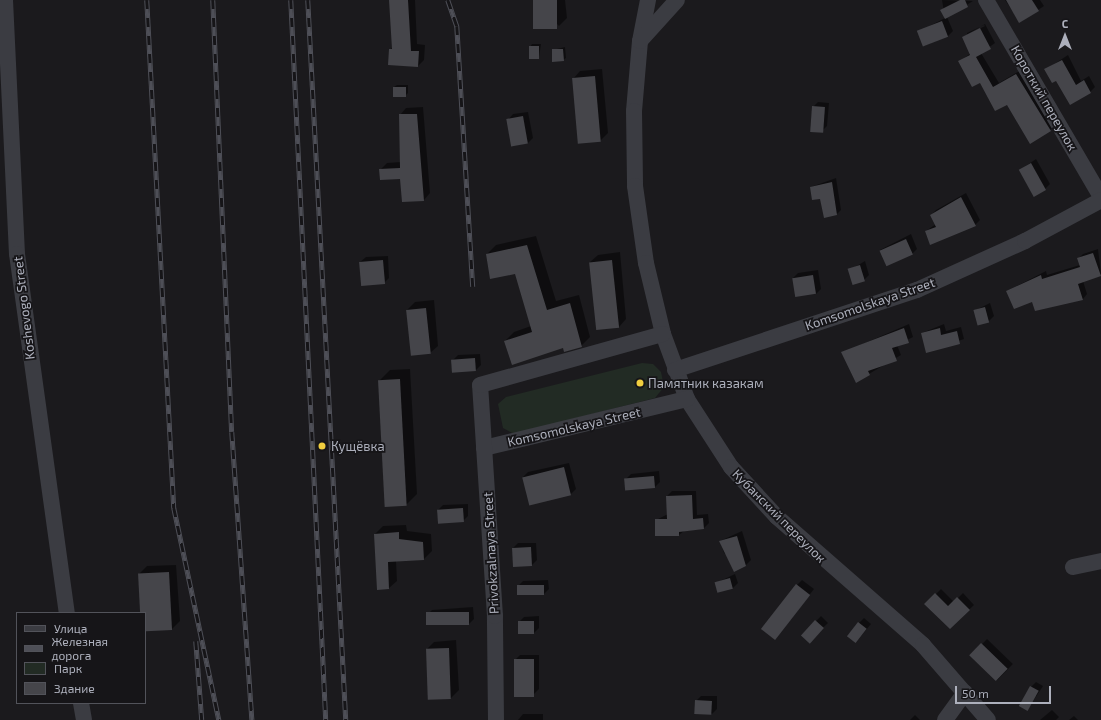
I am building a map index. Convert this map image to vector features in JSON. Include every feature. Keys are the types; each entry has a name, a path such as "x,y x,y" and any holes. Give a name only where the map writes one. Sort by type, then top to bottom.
{"street":[{"name":"Koshevogo Street","path":"5,0 17,254 67,612"},
{"name":"Кубанский переулок","path":"648,0 640,41 634,111 635,186 646,263 662,334 687,400 730,467 776,517 923,645 988,720"},
{"path":"640,41 677,0"},
{"name":"Короткий переулок","path":"986,0 1101,197"},
{"name":"Komsomolskaya Street","path":"675,370 917,290 1025,242 1101,200"},
{"name":"Privokzalnaya Street","path":"496,720 494,616 480,385 662,334"},
{"name":"Komsomolskaya Street","path":"484,448 687,400"},
{"path":"1072,567 1086,567 1101,561"},
{"path":"945,720 965,692"},
{"path":"81,704 84,720"}],"green space":[{"path":"642,363 653,364 661,372 664,387 655,398 514,434 503,428 498,404 506,397"}],"building":[{"path":"389,0 408,0 411,51 419,51 418,67 388,65 389,49 392,49"},
{"path":"533,0 557,0 557,29 533,29"},
{"path":"960,0 965,0 968,7 945,19 940,10"},
{"path":"1006,0 1032,0 1039,11 1019,23"},
{"path":"942,21 948,37 923,47 917,31"},
{"path":"980,28 991,49 976,57 993,87 1016,74 1051,131 1030,144 1007,105 995,111 980,83 972,87 958,61 970,55 962,37"},
{"path":"529,46 539,46 539,59 529,59"},
{"path":"552,49 563,49 564,61 552,62"},
{"path":"1062,60 1076,85 1084,80 1091,93 1070,105 1056,81 1052,83 1044,69"},
{"path":"595,76 601,142 578,144 572,78"},
{"path":"393,87 406,87 406,97 393,97"},
{"path":"812,106 825,107 823,133 810,132"},
{"path":"399,114 417,114 424,201 402,202 400,179 380,180 379,169 400,168"},
{"path":"523,116 528,144 511,147 506,119"},
{"path":"1031,163 1046,190 1034,197 1019,170"},
{"path":"832,182 837,215 824,218 820,199 812,200 810,187"},
{"path":"961,197 976,226 930,245 925,231 936,227 930,215"},
{"path":"906,239 913,255 886,266 880,251"},
{"path":"527,245 547,310 570,303 582,347 564,352 563,348 512,365 504,341 532,332 515,274 490,279 486,254"},
{"path":"1093,253 1101,276 1078,284 1083,300 1035,311 1032,302 1014,309 1006,291 1041,275 1042,279 1080,267 1077,258"},
{"path":"383,260 385,284 361,286 359,262"},
{"path":"612,260 619,328 596,330 589,262"},
{"path":"860,265 865,281 853,285 848,269"},
{"path":"813,275 816,294 795,297 792,278"},
{"path":"985,307 989,322 978,326 973,310"},
{"path":"426,308 431,354 411,356 406,310"},
{"path":"904,328 909,343 892,348 897,361 868,371 870,375 856,383 841,352"},
{"path":"940,328 941,335 957,331 960,344 926,353 921,333"},
{"path":"475,358 476,371 452,373 451,360"},
{"name":"Кущёвка","path":"400,379 407,506 385,507 378,380"},
{"path":"564,467 571,495 529,506 522,477"},
{"path":"654,476 655,488 625,491 624,479"},
{"path":"692,495 693,519 703,518 704,529 679,532 679,536 655,536 655,519 667,519 666,496"},
{"path":"463,508 464,522 438,524 437,510"},
{"path":"399,532 399,539 423,542 424,560 388,562 389,589 377,590 374,534"},
{"path":"737,536 746,566 734,572 719,541"},
{"path":"531,547 532,566 513,567 512,548"},
{"path":"169,572 172,630 146,631 146,612 140,612 138,574"},
{"path":"730,578 733,589 717,593 715,582"},
{"path":"796,584 810,595 775,640 761,629"},
{"path":"517,585 544,585 544,595 517,595"},
{"path":"935,593 948,606 957,597 970,610 950,629 924,604"},
{"path":"426,612 469,612 469,625 426,625"},
{"path":"815,620 824,628 810,644 801,636"},
{"path":"518,621 534,621 534,634 518,634"},
{"path":"858,622 867,629 856,643 847,636"},
{"path":"981,643 1008,669 996,681 969,655"},
{"path":"449,648 451,699 428,700 426,649"},
{"path":"514,659 534,659 534,697 514,697"},
{"path":"1030,686 1039,691 1028,711 1019,706"},
{"path":"695,700 712,701 711,715 694,714"}],"railway":[{"path":"147,0 174,508 219,720"},
{"path":"213,0 232,432 252,720"},
{"path":"291,0 326,720"},
{"path":"308,0 346,720"},
{"path":"448,0 457,26 473,287"},
{"path":"196,641 202,720"}],"place":[{"name":"Памятник казакам","path":"640,383"},
{"name":"Кущёвка","path":"322,446"}]}
